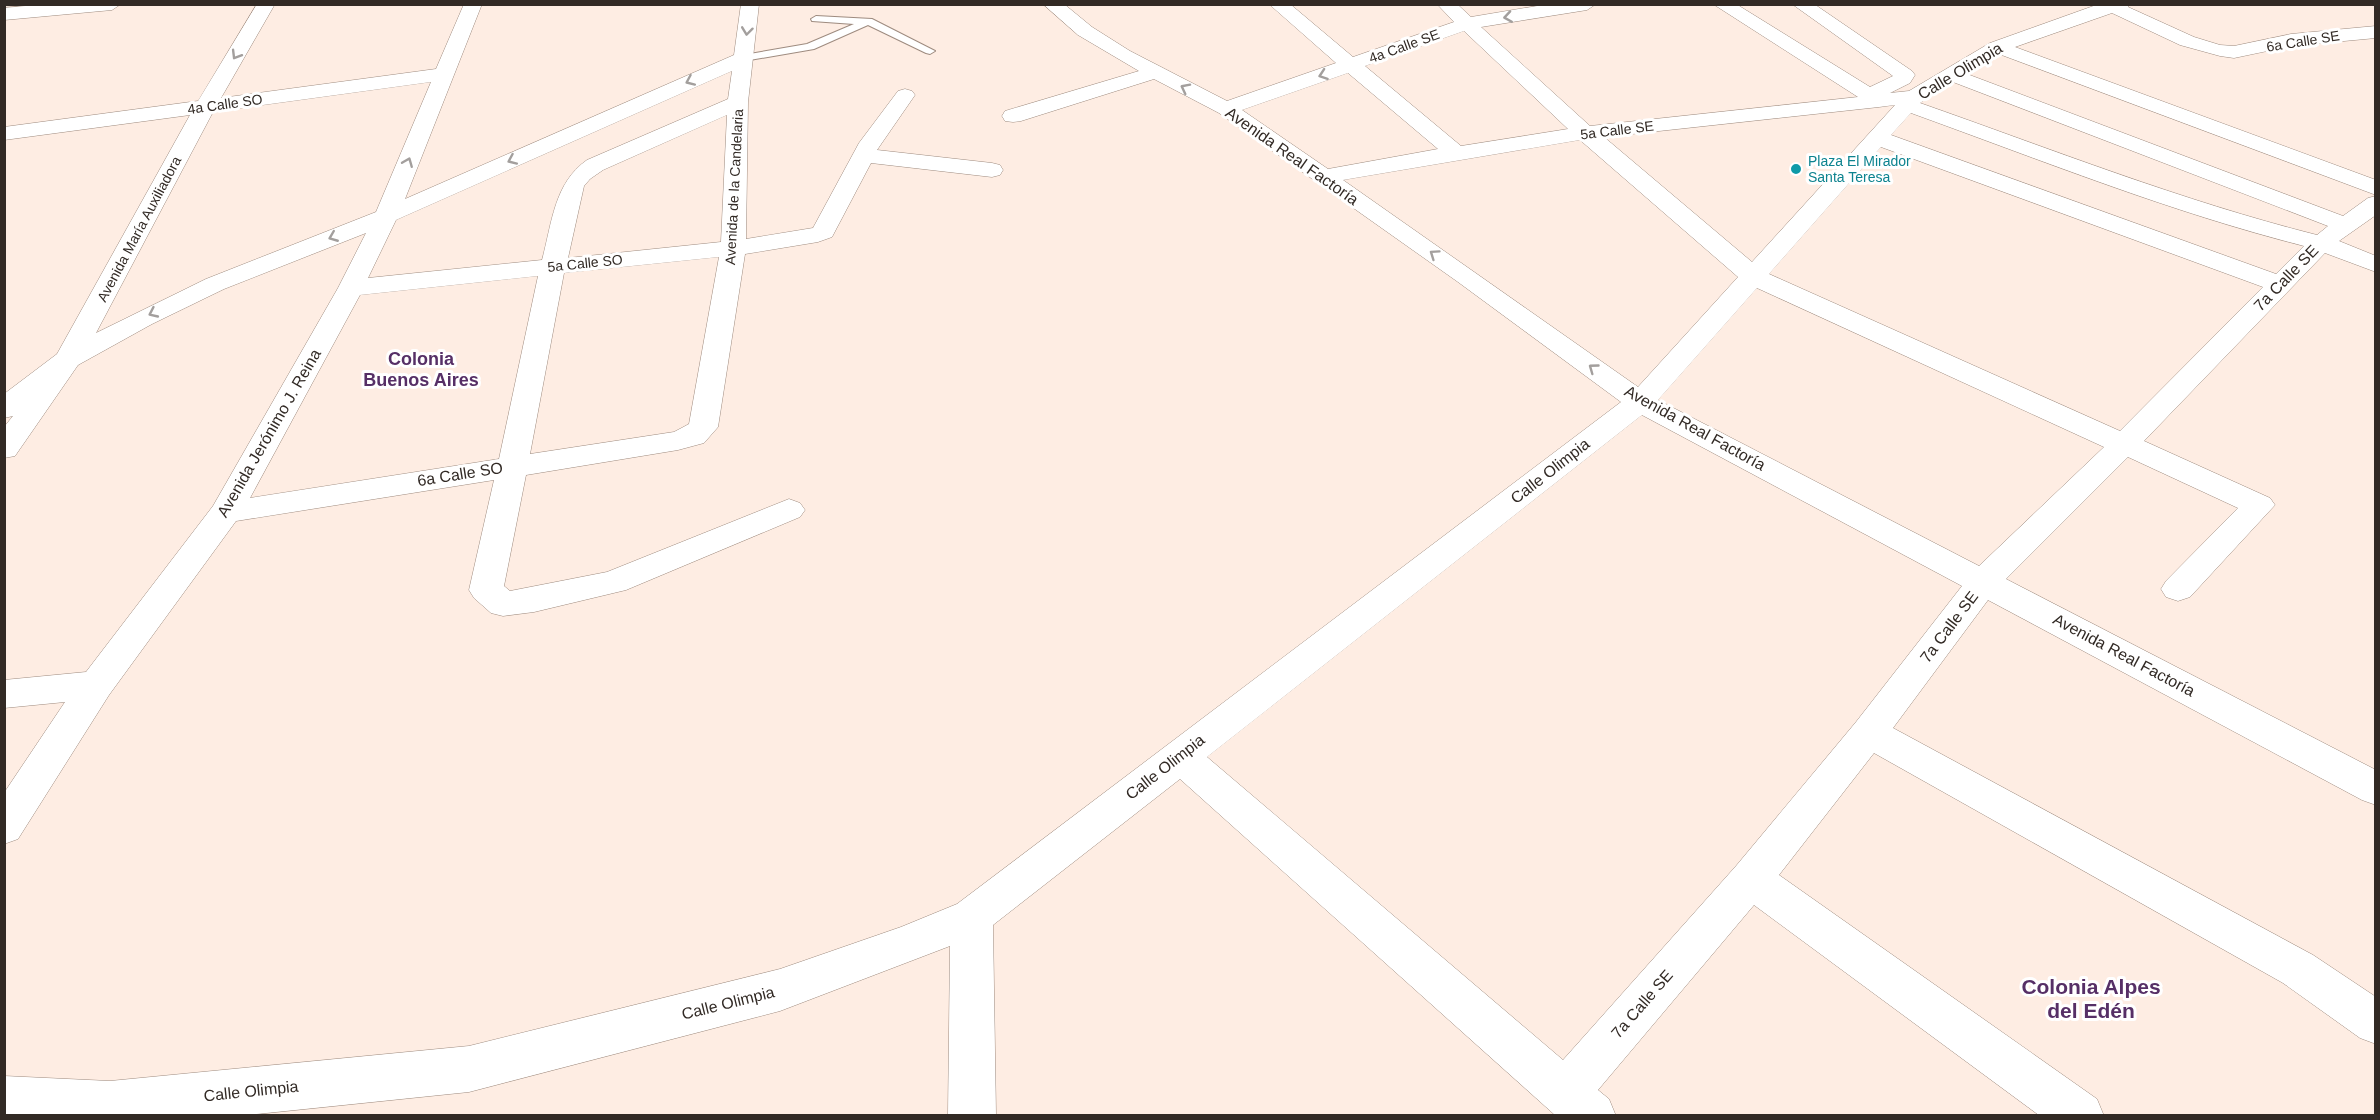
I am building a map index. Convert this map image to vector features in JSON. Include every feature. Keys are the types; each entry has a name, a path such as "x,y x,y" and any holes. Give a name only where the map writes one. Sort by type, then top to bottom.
{"street":[{"path":"4,14 112,4"},
{"name":"Avenida María Auxiliadora","path":"4,449 68,359 205,107 266,4"},
{"name":"Avenida Jerónimo J. Reina","path":"4,826 96,686 226,512 351,288 386,216 473,4"},
{"name":"Avenida de la Candelaria","path":"693,436 703,427 733,248 738,102 750,4"},
{"name":"Avenida Real Factoría","path":"1052,4 1085,31 1154,73 1226,109 1467,277 1640,402 2376,789"},
{"path":"1278,4 1456,153"},
{"path":"1446,4 1585,133 1754,276 2259,505 2178,589"},
{"name":"4a Calle SE","path":"1226,109 1468,24 1587,4"},
{"path":"1722,4 1893,100 2163,196 2262,228 2333,234"},
{"path":"1801,4 1905,75 1893,100"},
{"name":"Calle Olimpia","path":"4,1099 110,1105 469,1069 780,990 910,943 972,917 1640,402 1878,138 1893,100 1952,75 1997,46 2114,5"},
{"name":"6a Calle SE","path":"2114,5 2182,38 2210,49 2231,52 2252,51 2269,44 2314,37 2376,32"},
{"path":"1997,46 2376,188"},
{"path":"4,409 68,359 143,318 215,284 386,216 744,58"},
{"path":"1013,116 1154,73"},
{"name":"4a Calle SO","path":"7,143 28,131 445,74"},
{"path":"1952,75 2333,234 2376,265"},
{"path":"905,95 863,155 992,170"},
{"name":"5a Calle SE","path":"1323,177 1585,133 1893,100"},
{"path":"738,102 595,165 582,174 573,186 553,266 486,590 503,604 534,600 614,582 789,510"},
{"path":"1878,138 2280,284"},
{"name":"5a Calle SO","path":"351,288 733,248 818,235 823,231 863,155"},
{"name":"7a Calle SE","path":"1579,1104 1984,581 2125,443 2280,284 2333,234 2376,203"},
{"name":"6a Calle SO","path":"226,512 513,465 678,441 693,436"},
{"path":"4,694 96,686"},
{"path":"1869,732 2298,969 2376,1023"},
{"path":"1180,756 1579,1104"},
{"path":"1751,879 2080,1116"},
{"path":"972,917 972,1116"}],"lane":[{"path":"813,33 819,4"},
{"path":"744,58 813,33 868,21 930,51"},
{"path":"813,33 868,21"}],"place":[{"name":"Plaza El Mirador Santa Teresa","path":"1796,169"}],"district":[{"name":"Colonia Buenos Aires","path":"421,370"},
{"name":"Colonia Alpes del Edén","path":"2091,998"}]}
